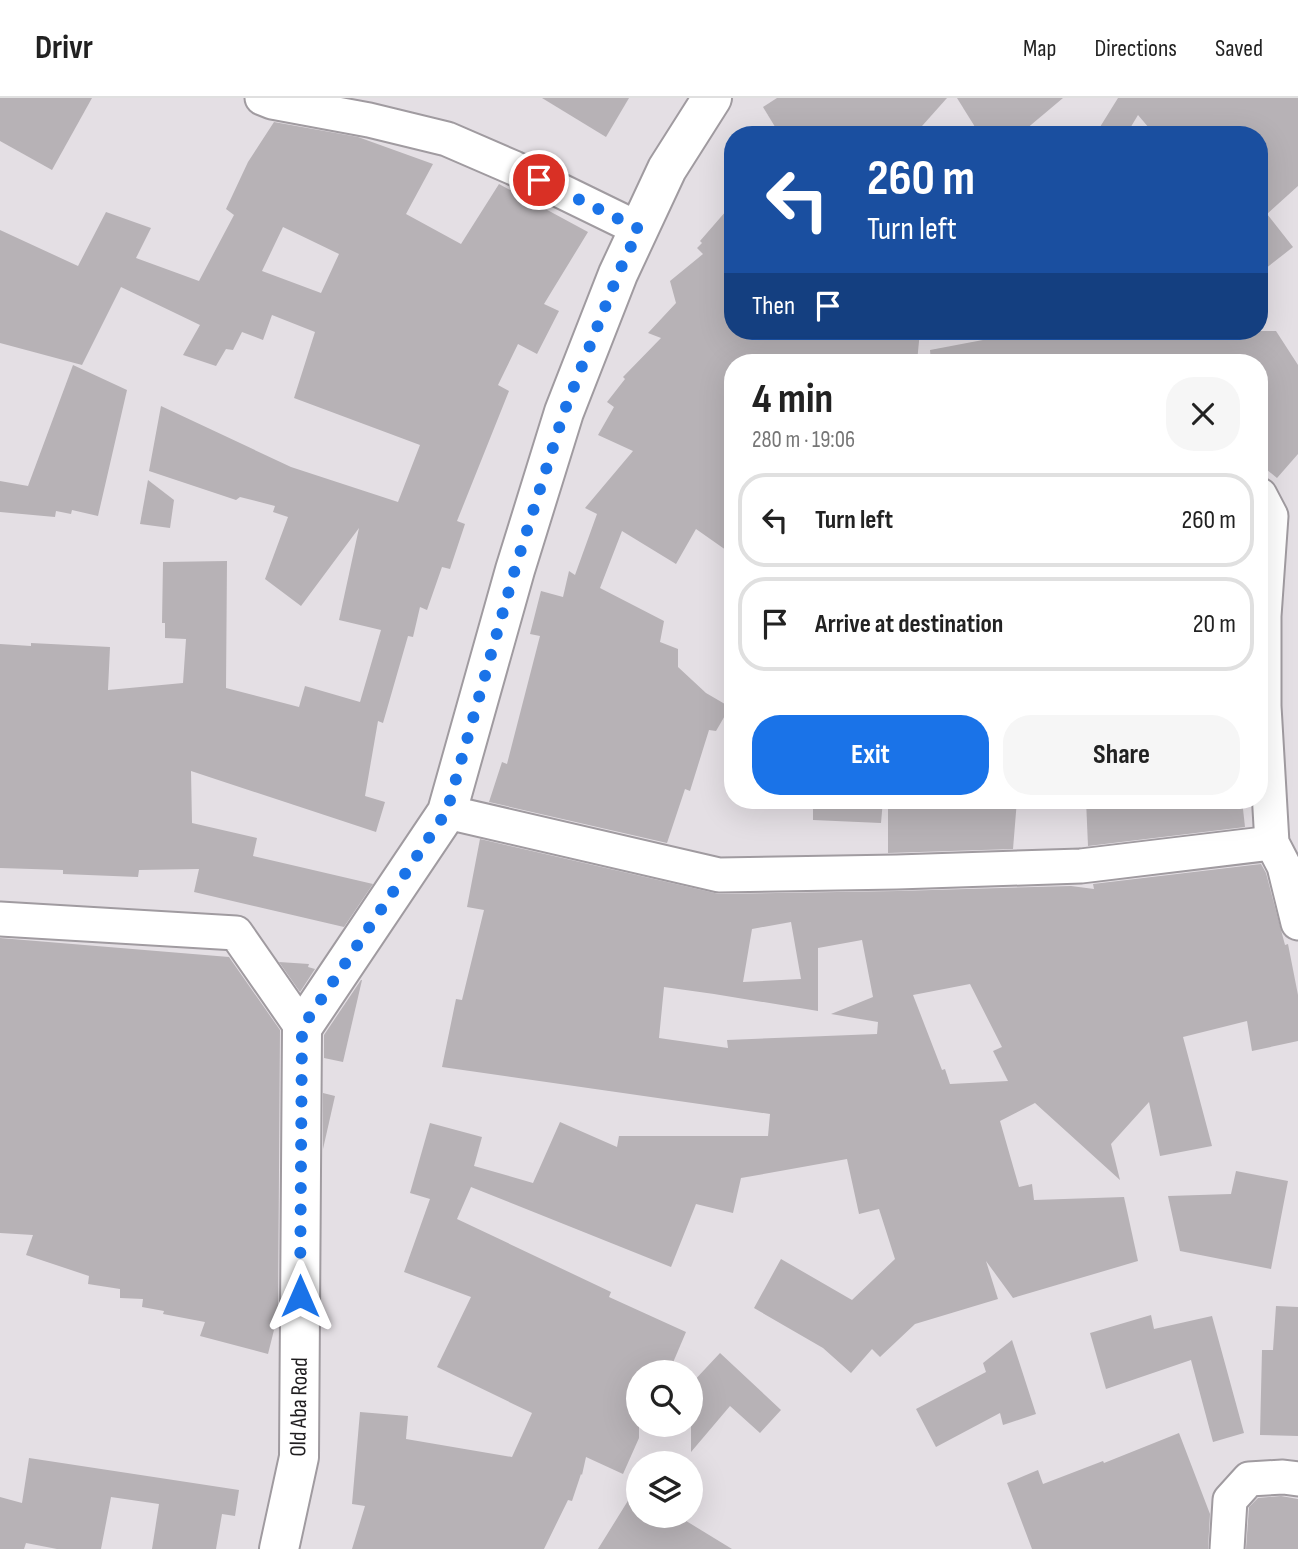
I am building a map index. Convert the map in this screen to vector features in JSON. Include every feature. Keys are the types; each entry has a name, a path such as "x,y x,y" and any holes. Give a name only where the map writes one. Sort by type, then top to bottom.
{"main road":[{"path":"302,1028 447,811 515,569 564,412 618,274 667,169 712,98"},
{"name":"Old Aba Road","path":"279,1549 299,1457 302,1028"}],"street":[{"path":"262,98 447,139 514,168 639,229"},
{"path":"1268,580 1276,507"},
{"path":"1268,774 1272,843 1284,866 1298,923"},
{"path":"447,811 719,875 1081,866 1272,843"},
{"path":"0,919 236,933 302,1028"},
{"path":"1227,1549 1230,1500 1249,1479 1298,1479"}],"building":[{"path":"0,98 92,98 52,170 0,141"},
{"path":"542,98 629,98 606,137"},
{"path":"777,98 947,98 922,126 775,126 763,107"},
{"path":"957,98 1063,98 1030,126 974,126"},
{"path":"1118,98 1298,98 1298,186 1268,213 1268,126 1147,126 1138,115 1131,126 1101,126"},
{"path":"274,122 358,137 433,164 406,214 461,244 499,184 588,232 544,304 559,311 537,354 518,344 498,385 509,391 457,521 465,524 450,569 442,567 427,610 420,607 413,637 408,636 383,723 378,721 365,796 385,802 376,832 191,771 192,823 257,838 253,856 373,884 344,927 194,892 199,869 139,870 138,877 63,874 63,870 0,868 0,644 110,647 108,690 183,683 186,639 165,638 165,623 162,623 163,562 227,561 226,688 299,707 305,686 360,702 381,630 339,620 359,528 301,606 265,579 288,517 273,512 275,506 240,497 236,500 149,471 161,406 291,467 398,502 420,445 294,398 315,332 272,315 263,340 242,332 233,350 226,349 216,366 183,355 200,325 121,287 82,365 0,343 0,230 78,266 106,212 151,228 136,258 199,281 234,215 226,209 248,162","holes":["283,227 339,254 321,293 262,271"]},
{"path":"724,213 724,340 919,340 918,354 724,354 724,549 696,529 676,564 622,531 600,588 664,621 660,642 678,649 678,667 706,693 724,704 724,717 716,731 709,730 690,791 685,789 667,843 489,802 502,762 507,764 540,636 530,634 541,591 563,597 569,571 575,575 597,514 585,508 633,451 598,435 614,407 607,402 625,379 623,377 661,338 648,333 676,303 670,281 703,254 697,248 702,243 700,241"},
{"path":"1268,215 1293,247 1268,267"},
{"path":"1268,331 1276,331 1298,365 1298,454 1277,478 1268,471 1268,354 930,354 930,350 983,340 1268,340"},
{"path":"73,365 127,390 98,516 72,510 71,514 56,511 55,517 0,512 0,481 28,486"},
{"path":"148,480 174,500 170,528 140,524"},
{"path":"813,809 882,809 881,823 813,820"},
{"path":"888,809 1016,809 1013,849 888,853"},
{"path":"1086,809 1243,809 1245,827 1088,846"},
{"path":"480,839 719,894 1071,886 1094,889 1093,884 1261,864 1266,873 1285,945 1288,944 1298,995 1298,1041 1252,1051 1247,1021 1183,1037 1212,1146 1160,1156 1149,1102 1111,1144 1120,1180 1035,1103 1000,1121 1019,1187 1032,1184 1034,1200 1124,1197 1138,1261 1013,1298 986,1261 998,1299 915,1324 880,1357 872,1349 851,1373 823,1348 754,1308 781,1259 852,1300 895,1259 879,1209 859,1214 847,1159 741,1178 733,1213 696,1204 671,1267 471,1187 457,1219 611,1292 609,1297 686,1332 674,1360 626,1360 626,1437 639,1438 633,1451 626,1451 626,1467 623,1474 586,1457 572,1501 568,1500 544,1549 352,1549 365,1506 352,1504 360,1412 408,1416 406,1439 512,1457 532,1413 437,1367 471,1297 404,1272 430,1199 410,1193 430,1123 482,1137 474,1166 533,1183 560,1122 617,1147 619,1136 768,1136 770,1114 442,1067 456,999 462,1000 484,910 467,907","holes":["791,922 801,979 743,982 752,929","862,940 873,997 831,1014 878,1022 877,1034 727,1040 728,1048 659,1038 664,987 818,1011 818,948","970,984 1002,1047 993,1051 1008,1081 950,1084 913,995"]},
{"path":"0,938 229,957 280,1030 278,1314 268,1354 200,1336 205,1322 142,1307 143,1299 120,1298 120,1289 88,1284 89,1276 26,1255 33,1235 0,1233"},
{"path":"279,962 309,964 308,967 315,969 300,992"},
{"path":"361,980 343,1062 324,1058 324,1035"},
{"path":"323,1093 335,1096 323,1149"},
{"path":"1236,1171 1288,1181 1271,1269 1180,1251 1168,1196 1231,1194"},
{"path":"1276,1306 1298,1307 1298,1436 1260,1435 1262,1350 1273,1350"},
{"path":"1151,1315 1154,1329 1212,1316 1244,1433 1213,1442 1191,1360 1106,1389 1090,1333"},
{"path":"1012,1340 1036,1414 1003,1425 1000,1413 936,1447 916,1409 986,1372 983,1363"},
{"path":"720,1353 781,1410 760,1433 730,1406 691,1451 691,1437 703,1437 703,1371"},
{"path":"1179,1433 1210,1514 1208,1549 1032,1549 1007,1483 1038,1470 1043,1484"},
{"path":"29,1458 239,1490 235,1516 222,1514 216,1549 152,1549 159,1504 111,1497 101,1549 57,1549 26,1543 24,1549 0,1549 0,1497 22,1503"},
{"path":"1281,1496 1298,1499 1298,1549 1246,1549 1249,1507 1258,1498"},
{"path":"626,1504 626,1528 698,1528 732,1549 598,1549"}],"route":[{"path":"300,1296 302,1028 447,811 515,569 564,412 618,274 639,229 539,180"}]}
